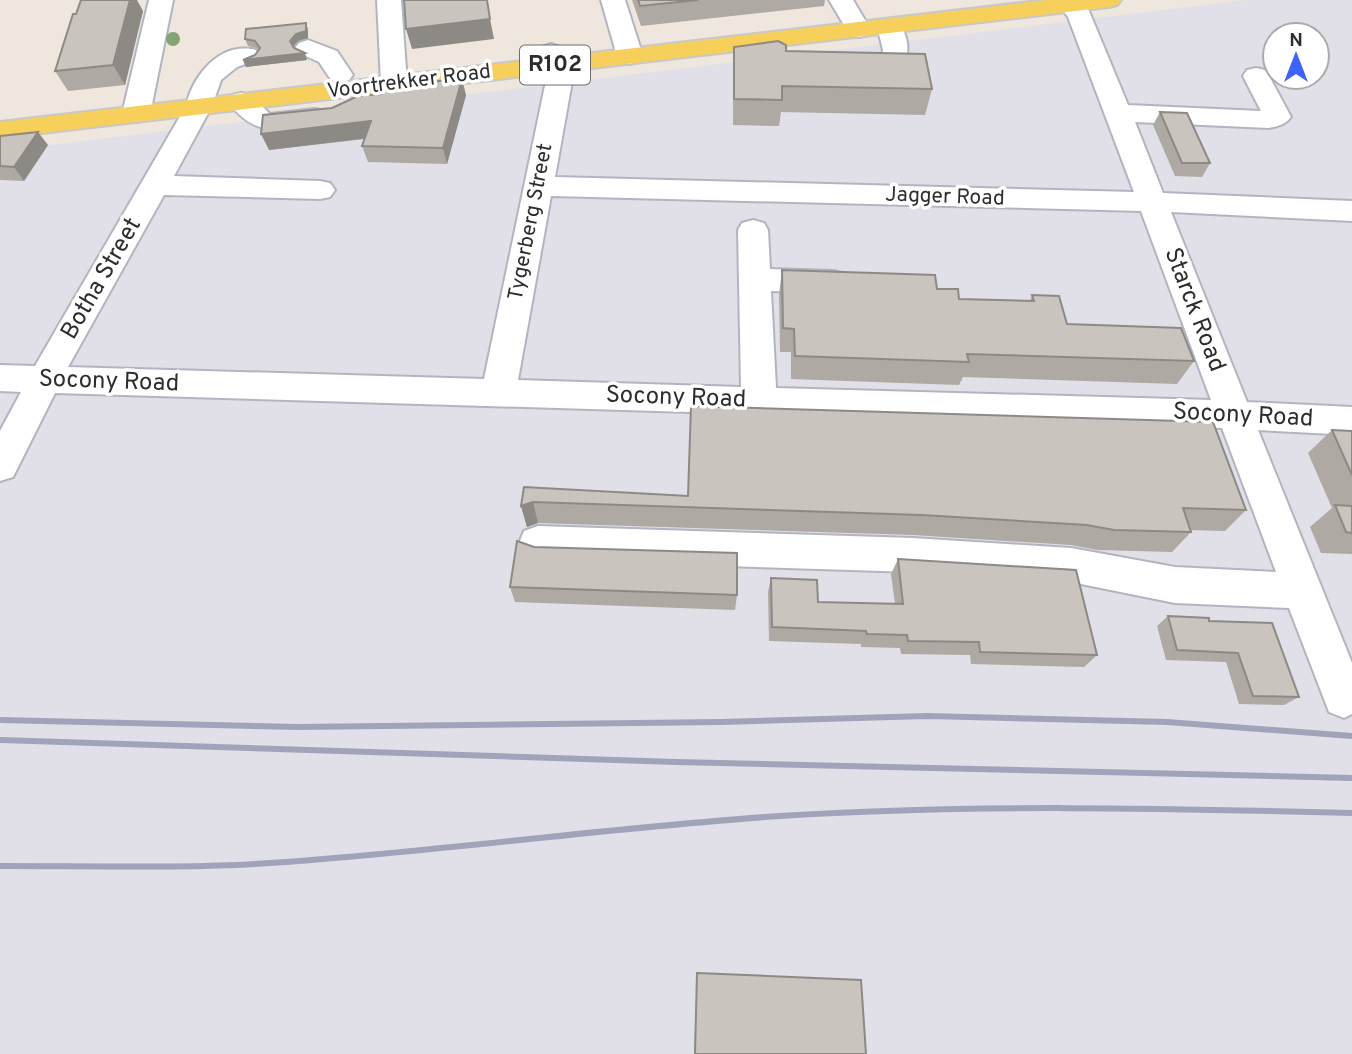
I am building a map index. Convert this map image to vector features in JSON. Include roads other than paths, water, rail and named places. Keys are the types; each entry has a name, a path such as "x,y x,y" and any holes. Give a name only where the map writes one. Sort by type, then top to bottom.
{"main road":[{"name":"Voortrekker Road","path":"0,130 340,75 385,80 628,49 850,15 992,0"},
{"name":"Voortrekker Road","path":"628,49 766,41 850,15 889,26 1069,2 1109,0"},
{"name":"Voortrekker Road","path":"200,99 241,101"},
{"name":"Voortrekker Road","path":"0,113 138,106"}],"street":[{"path":"138,106 161,0"},
{"path":"241,101 261,120 267,122 337,114 347,110 385,80 389,0"},
{"path":"613,0 628,49"},
{"name":"Starck Road","path":"1069,2 1080,16 1344,697"},
{"path":"829,66 880,65 893,61 897,50 889,26"},
{"path":"766,41 788,62"},
{"path":"308,48 327,55 334,61 340,75"},
{"name":"Botha Street","path":"0,466 44,380 155,185 200,99 208,75 217,66 247,55"},
{"name":"Tygerberg Street","path":"498,393 560,76 554,58"},
{"path":"1118,113 1269,120 1277,117 1256,76"},
{"path":"155,185 320,190"},
{"name":"Jagger Road","path":"538,186 1152,202 1352,211"},
{"path":"753,230 759,401"},
{"path":"755,280 865,283"},
{"name":"Socony Road","path":"0,379 1352,421"},
{"path":"538,543 913,555 1058,564 1175,585 1303,592"}],"railway":[{"path":"0,720 298,727 722,722 927,716 1167,722 1352,736"},
{"path":"0,740 676,762 1352,778"},
{"path":"0,866 179,866 286,862 718,821 852,812 1066,808 1352,813"}]}
